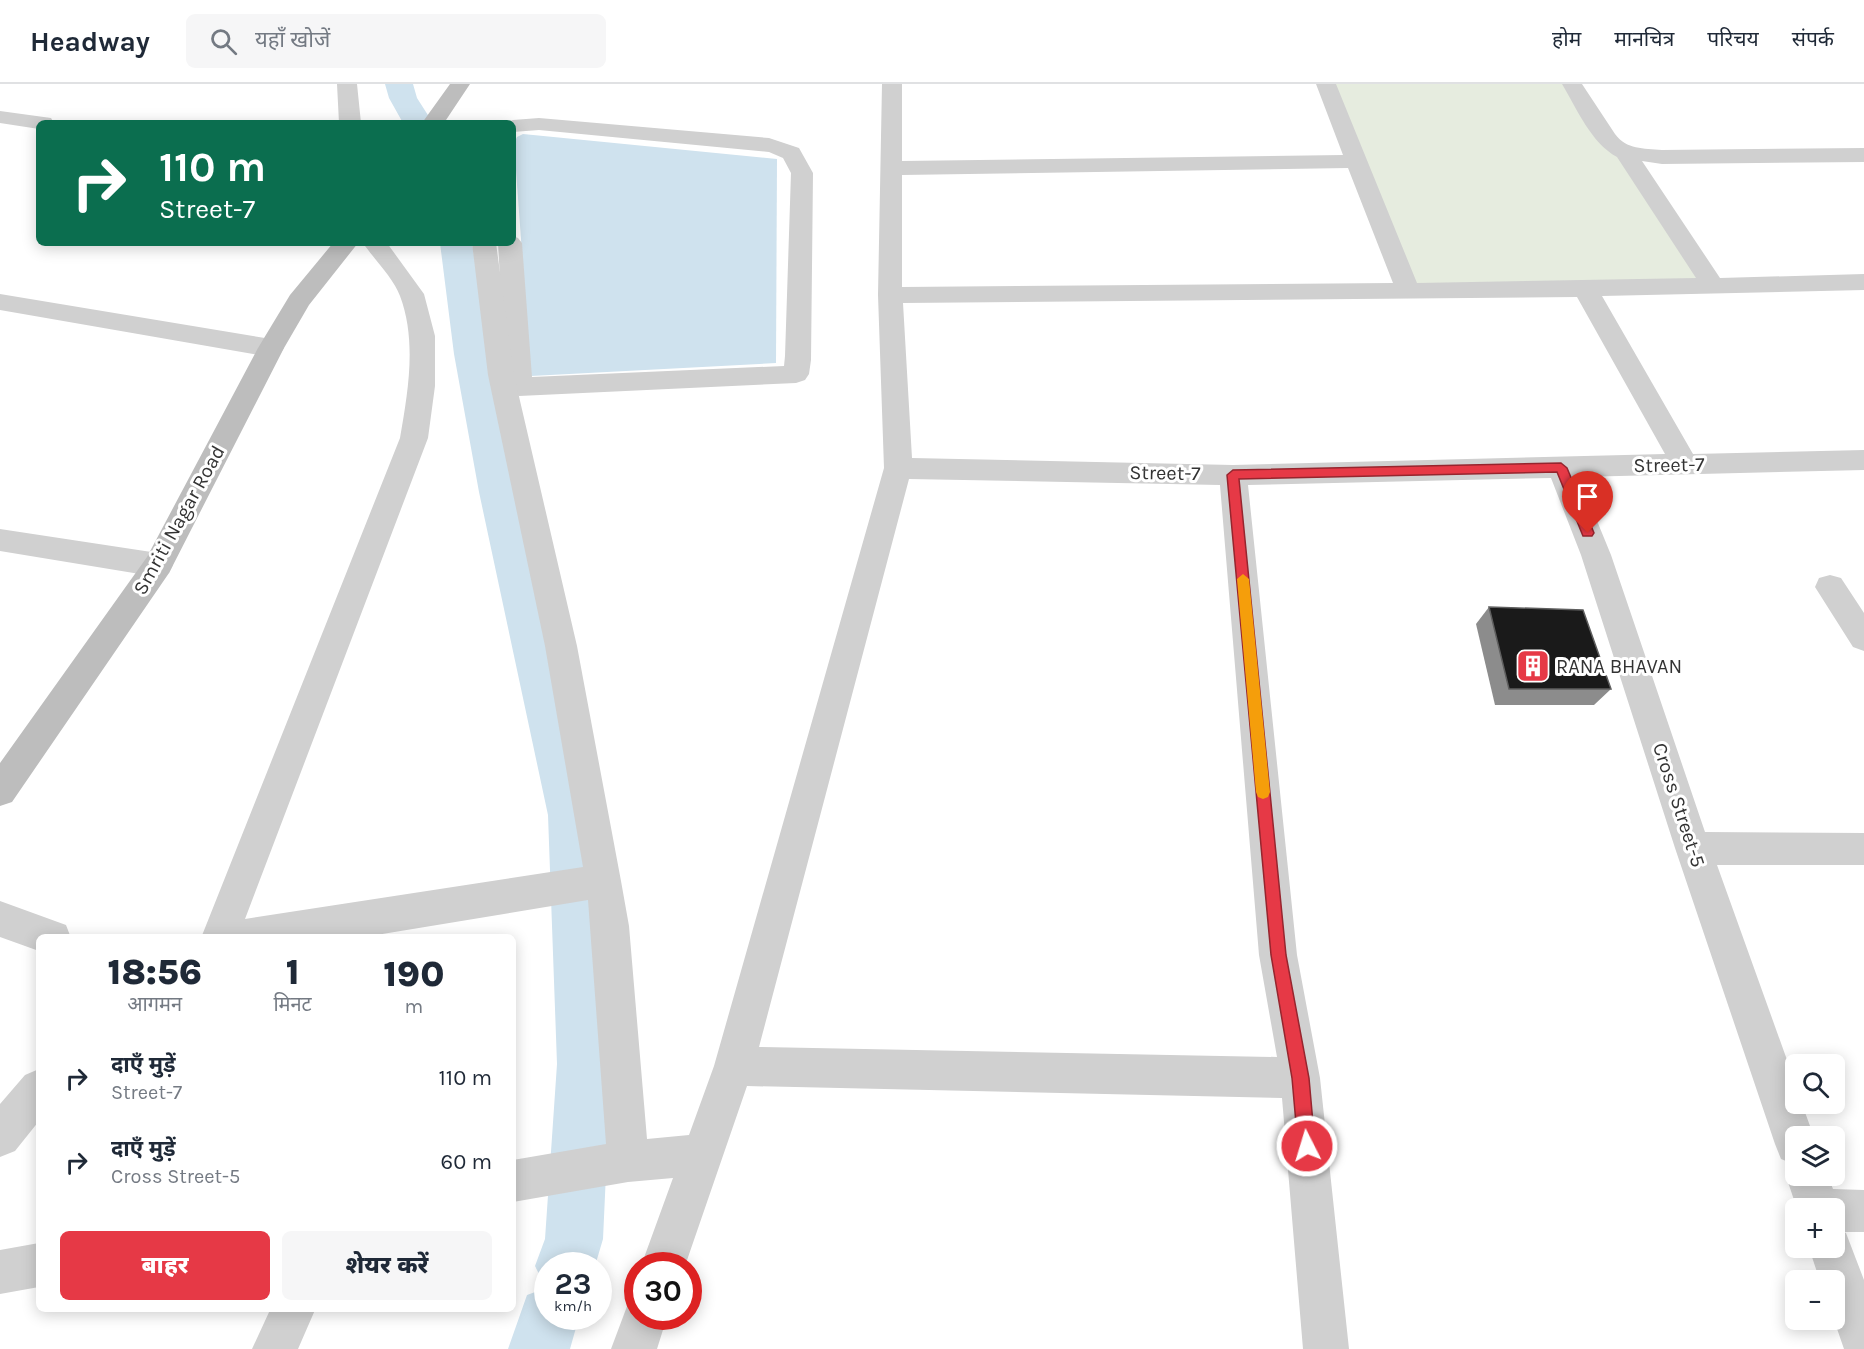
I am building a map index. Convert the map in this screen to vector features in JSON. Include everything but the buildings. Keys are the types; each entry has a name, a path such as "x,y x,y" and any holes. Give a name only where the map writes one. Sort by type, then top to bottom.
{"main road":[{"path":"435,120 460,84"},
{"name":"Smriti Nagar Road","path":"0,791 158,566 299,301 344,246"}],"street":[{"path":"347,84 350,120"},
{"path":"668,1252 734,1066 898,468 890,295 892,84"},
{"path":"1326,84 1408,290"},
{"path":"1572,84 1606,137 1613,146 1625,153 1662,157 1864,155"},
{"path":"0,117 36,122"},
{"path":"510,246 519,387 796,374 802,173 797,158 789,150 758,144 539,124 516,126"},
{"path":"1625,153 1713,286"},
{"path":"891,168 1358,161"},
{"path":"221,934 414,438 422,386 422,336 412,294 377,246"},
{"path":"484,246 501,375 561,646 603,881 610,926 627,1161"},
{"path":"890,295 1585,289 1864,282"},
{"path":"1585,289 1685,465"},
{"path":"0,302 272,348"},
{"name":"Street-7","path":"898,468 1233,475 1864,460"},
{"name":"Cross Street-5","path":"1561,468 1596,555 1790,1126"},
{"path":"1233,475 1278,955 1300,1078 1326,1349"},
{"path":"0,540 158,566"},
{"path":"1830,587 1864,638"},
{"path":"1694,848 1864,849"},
{"path":"267,934 603,881"},
{"path":"0,919 42,934"},
{"path":"734,1066 1300,1078"},
{"path":"0,1136 36,1093"},
{"path":"516,1180 627,1161 703,1155"},
{"path":"1845,1210 1864,1211"},
{"path":"1835,1258 1864,1343"},
{"path":"0,1272 36,1266"},
{"path":"275,1349 292,1312"},
{"path":"634,1349 641,1330"}],"shaded area":[{"path":"1326,84 1572,84 1713,286 1408,290"}],"water":[{"path":"523,134 777,159 776,363 531,376 516,170 517,137"}],"waterway":[{"path":"399,84 403,98 416,120"},
{"path":"456,246 472,354 499,492 572,815 584,1064 574,1239 570,1252"},
{"path":"539,1349 545,1330"}],"slow traffic":[{"path":"1243,579 1263,792"}],"place":[{"name":"RANA BHAVAN","path":"1533,666"}],"route":[{"path":"1307,1146 1300,1078 1278,955 1233,475 1561,468 1588,533"}]}
